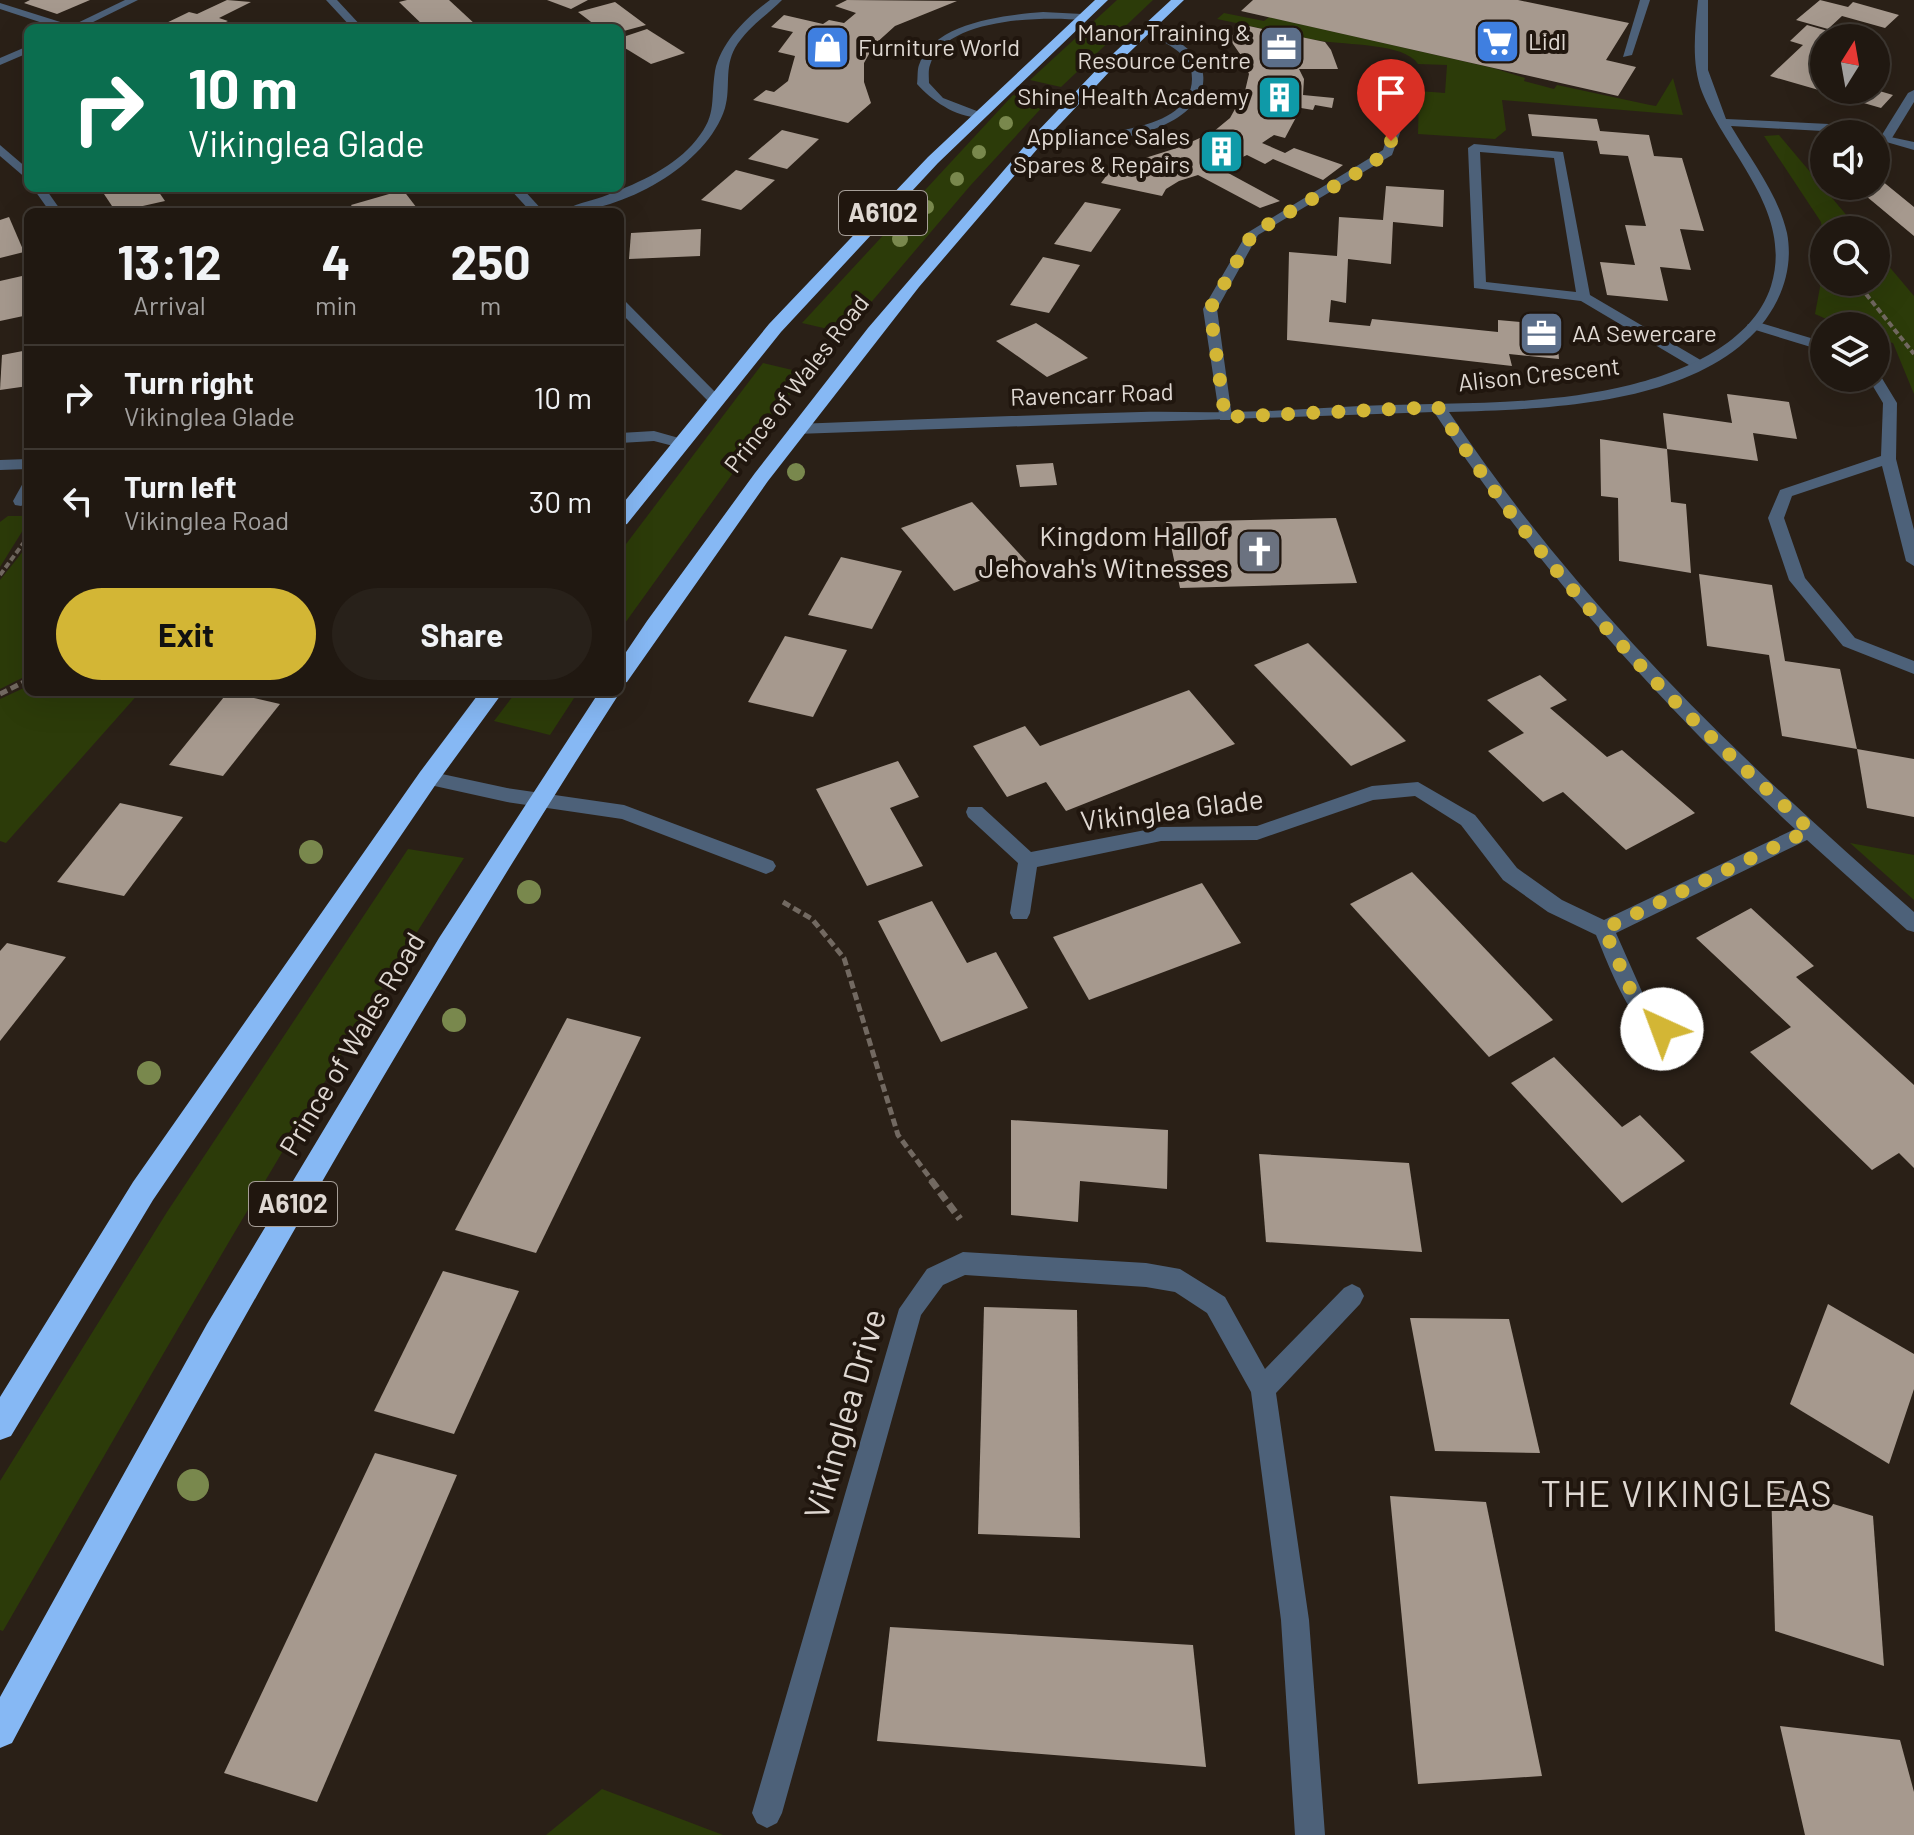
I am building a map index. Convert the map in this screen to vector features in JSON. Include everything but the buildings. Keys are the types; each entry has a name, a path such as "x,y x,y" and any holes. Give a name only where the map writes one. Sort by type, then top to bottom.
{"highway":[{"name":"Prince of Wales Road","path":"624,515 775,328 978,115 1102,0"},
{"name":"Prince of Wales Road","path":"624,671 796,429 988,193 1144,30 1178,0"},
{"path":"0,1425 143,1191 428,778 489,696"},
{"name":"Prince of Wales Road","path":"0,1731 115,1516 251,1274 382,1052 539,799 607,696"}],"street":[{"path":"79,24 133,0"},
{"path":"331,0 354,24"},
{"path":"752,0 774,2"},
{"path":"1627,55 1645,0"},
{"name":"Alison Crescent","path":"1438,407 1544,402 1635,388 1699,365 1734,344 1754,325 1777,286 1783,236 1765,190 1737,150 1707,90 1699,39 1703,0"},
{"path":"581,208 632,191 688,157 719,107 721,68 740,33 774,2"},
{"path":"0,6 57,24"},
{"path":"978,115 957,110 939,100 923,84 924,63 939,44 967,29 1005,18 1053,12 1082,17"},
{"path":"1037,139 1090,138 1134,131 1163,122 1184,109 1197,89 1199,77 1193,58 1174,44 1144,30"},
{"path":"0,62 24,51"},
{"path":"1225,417 1210,309 1253,233 1388,152 1399,119 1396,67"},
{"path":"1890,122 1914,93"},
{"path":"1722,122 1810,126"},
{"path":"1890,139 1914,146"},
{"path":"1584,297 1559,155 1474,148 1479,285 1584,297 1699,365"},
{"path":"0,149 24,172"},
{"path":"519,192 534,208"},
{"path":"624,308 716,401"},
{"path":"1754,325 1810,343"},
{"path":"1883,392 1890,403 1888,459 1914,561"},
{"path":"1438,407 1522,526 1658,684 1810,830 1914,924"},
{"name":"Ravencarr Road","path":"796,429 1148,416 1225,417 1438,407"},
{"path":"624,438 654,436 681,443"},
{"path":"1888,459 1785,493 1776,518 1797,580 1849,642 1914,668"},
{"path":"0,465 24,464"},
{"path":"428,778 624,812 766,866"},
{"name":"Vikinglea Glade","path":"1028,861 1161,834 1257,833 1372,793 1418,789 1468,820 1510,874 1555,906 1604,929"},
{"path":"975,812 1028,861 1020,913"},
{"path":"1662,1029 1635,1000 1604,929 1810,830"},
{"name":"Vikinglea Drive","path":"767,1813 911,1309 935,1277 963,1263 1120,1271 1180,1281 1216,1305 1263,1389 1295,1620 1310,1835"},
{"path":"1263,1389 1352,1296"}],"path":[{"path":"1868,296 1914,354"},
{"path":"0,575 24,542"},
{"path":"0,694 24,682"},
{"path":"770,895 812,919 844,958 898,1135 968,1230"}],"green space":[{"path":"1117,0 1153,0 1061,87 1030,80"},
{"path":"1224,13 1264,21 1269,17 1493,68 1554,89 1557,85 1656,106 1673,78 1683,115 1502,100 1506,130 1495,139 1418,134 1419,91 1445,93 1447,65 1418,64 1401,52 1388,49 1322,41 1217,19"},
{"path":"1013,95 1047,102 970,186 845,333 802,323"},
{"path":"1779,135 1810,172 1810,200 1834,200 1847,216 1817,216 1764,136"},
{"path":"1890,268 1914,296 1914,394 1893,343 1890,342 1890,312 1815,312 1818,296 1890,296"},
{"path":"763,363 805,373 624,624 624,547"},
{"path":"8,516 24,516 24,528 0,567 0,522"},
{"path":"24,550 24,677 0,689 0,580"},
{"path":"24,688 24,696 136,696 6,843 0,841 0,699"},
{"path":"513,696 575,696 550,735 494,721"},
{"path":"1850,843 1914,855 1914,900"},
{"path":"408,849 464,858 286,1145 3,1631 0,1630 0,1481 167,1212"},
{"path":"602,1789 723,1835 546,1835"}],"place":[{"name":"Lidl","path":"1497,42"},
{"name":"Manor Training & Resource Centre","path":"1282,47"},
{"name":"Furniture World","path":"827,48"},
{"name":"Shine Health Academy","path":"1280,97"},
{"name":"Appliance Sales Spares & Repairs","path":"1221,151"},
{"name":"AA Sewercare","path":"1541,334"},
{"name":"Kingdom Hall of Jehovah's Witnesses","path":"1260,552"}],"district":[{"name":"THE VIKINGLEAS","path":"1687,1494"}],"route":[{"path":"1391,141 1388,152 1352,176 1253,233 1210,309 1225,417 1438,407 1522,526 1594,613 1658,684 1810,830 1604,929 1635,1000 1662,1029"}]}
